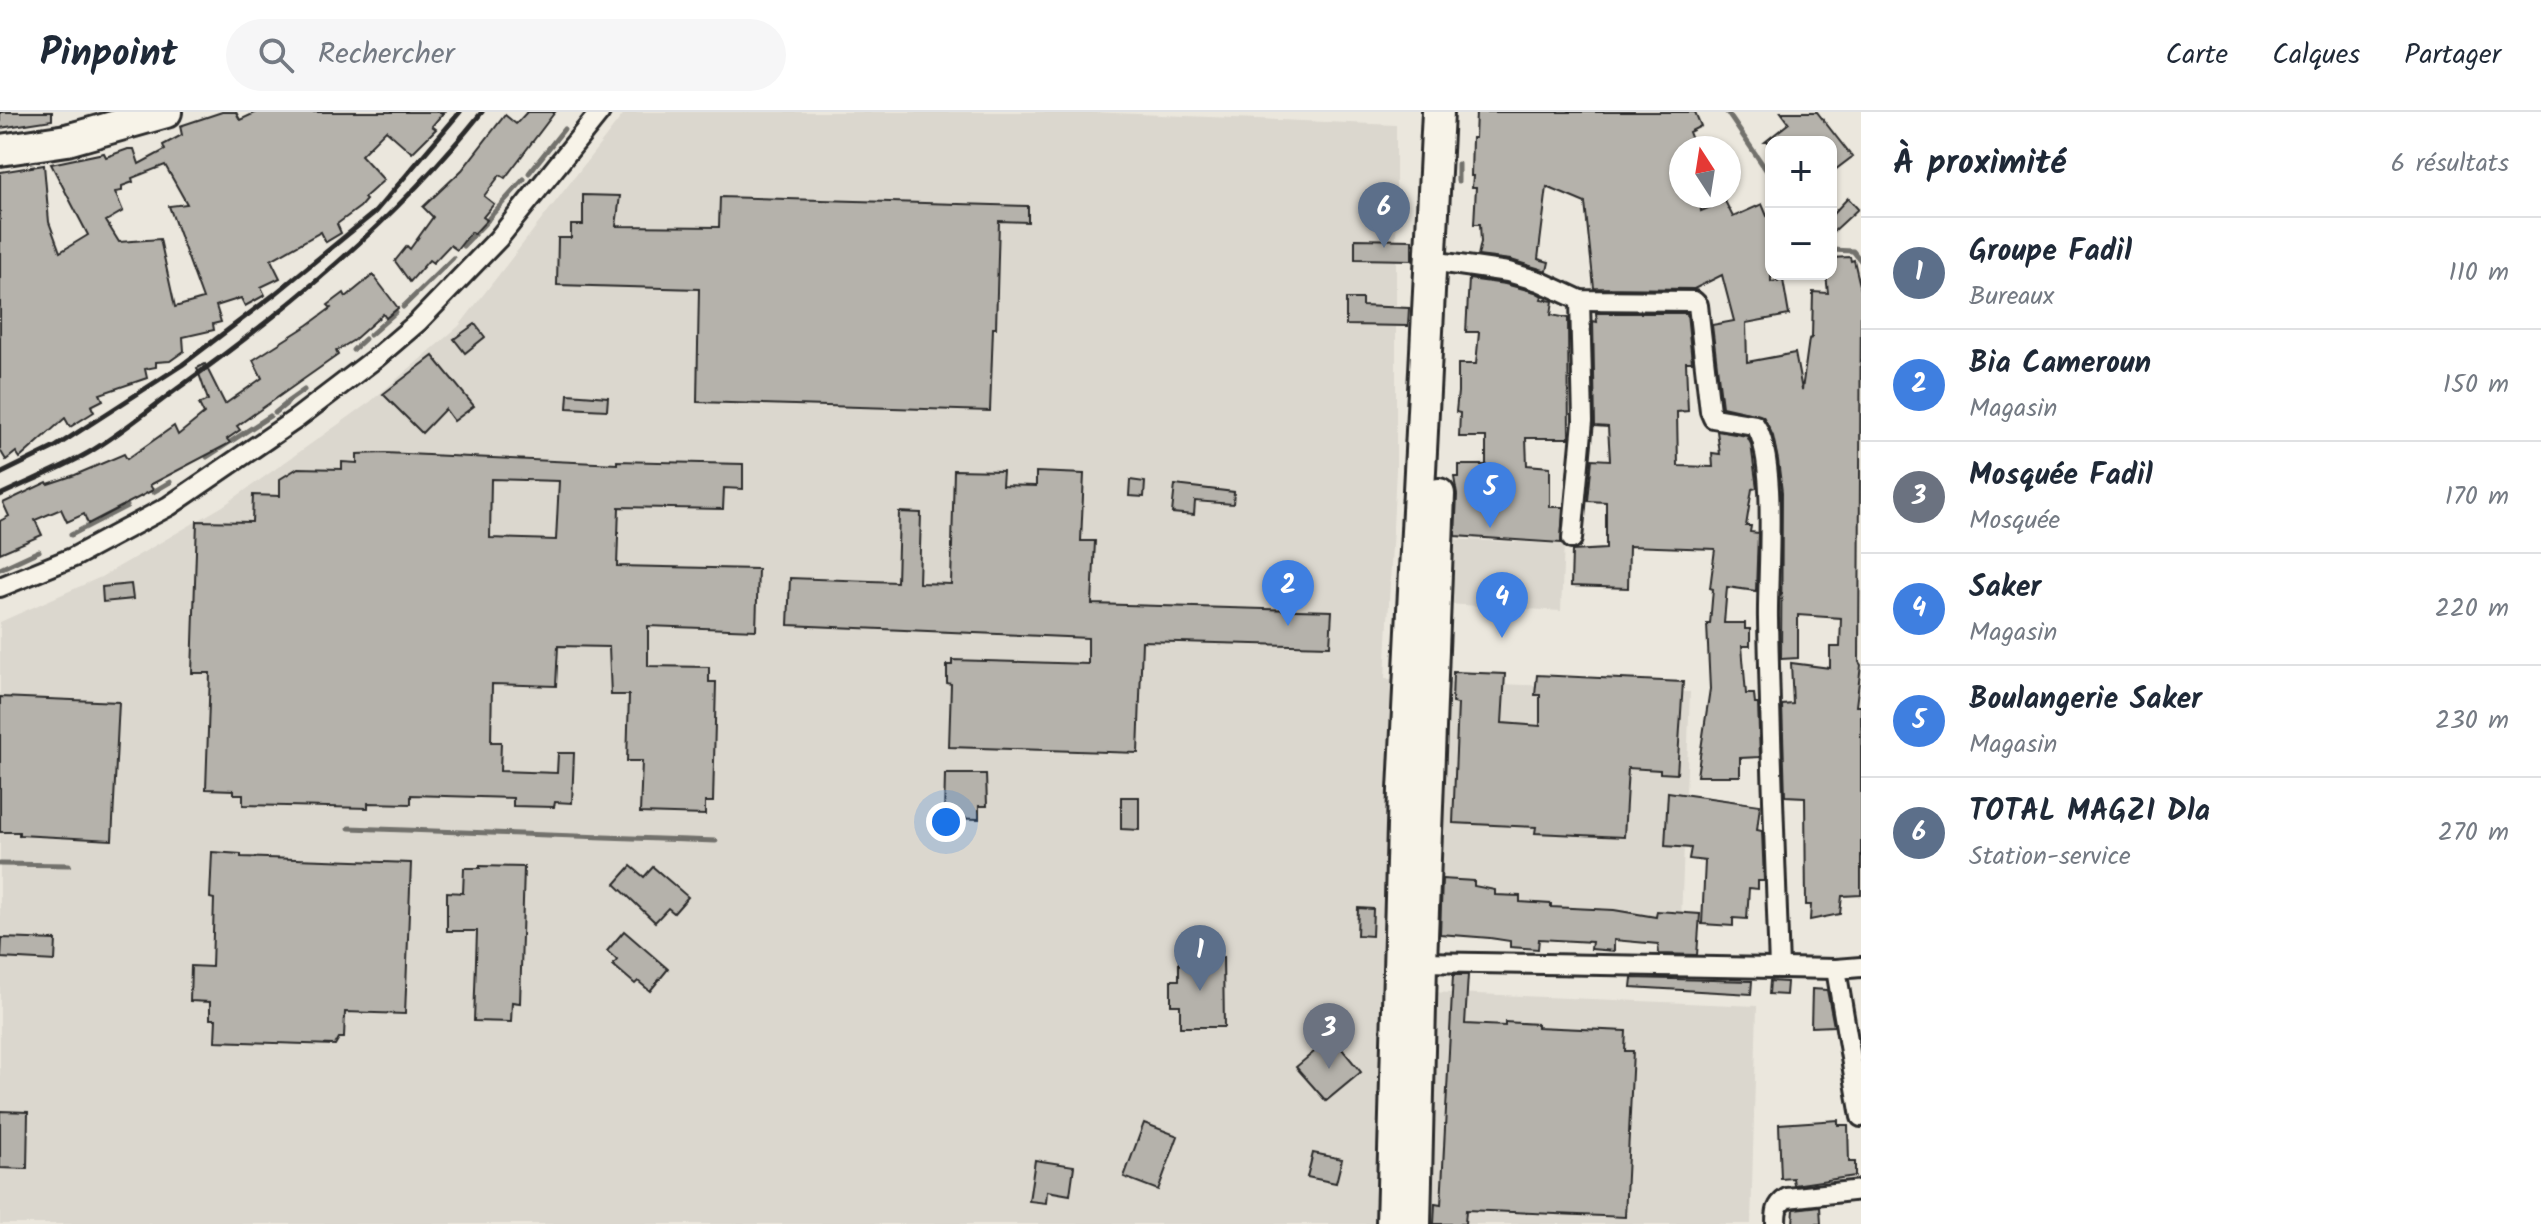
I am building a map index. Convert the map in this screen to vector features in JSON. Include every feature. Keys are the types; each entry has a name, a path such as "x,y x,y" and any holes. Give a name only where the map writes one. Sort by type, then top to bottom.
{"main road":[{"path":"0,150 67,140 166,112"},
{"path":"1404,1220 1421,962 1440,262 1438,112"},
{"path":"1404,1220 1404,790 1440,262 1457,112"}],"street":[{"path":"0,587 74,557 169,506 296,419 376,358 418,322 498,239 600,112"},
{"path":"1440,262 1508,272 1539,281 1580,300 1696,302 1713,418 1748,422 1759,431 1766,461 1769,512 1767,615 1779,968"},
{"path":"1572,539 1583,421 1580,300"},
{"path":"1421,962 1861,967"},
{"path":"1836,969 1861,1117"},
{"path":"1776,1224 1776,1210 1787,1198 1861,1190"}],"shaded area":[{"path":"625,112 1090,112 1396,125 1396,470 1385,679 1690,692 1681,921 1431,911 1430,992 1757,1006 1751,1224 0,1224 0,622 101,577 223,506 370,402 459,326"},
{"path":"1447,539 1564,544 1561,611 1447,604"}],"building":[{"path":"0,112 52,112 52,120 0,128"},
{"path":"222,112 236,112 240,120 257,112 444,112 432,126 436,129 412,153 386,130 361,155 384,180 364,198 366,200 360,207 337,224 341,233 326,242 321,232 271,260 280,278 261,287 265,295 245,306 241,298 216,306 221,322 213,324 214,330 183,337 184,351 170,361 156,362 156,367 145,369 147,378 100,394 103,400 91,406 94,412 70,427 65,418 20,458 16,452 6,460 0,450 0,172 44,165 49,222 60,252 88,235 51,164 104,153 106,157 134,149 139,164 165,150 163,145 182,135 180,126","holes":["165,165 187,204 169,206 203,299 175,307 160,239 119,242 106,221 123,211 115,192 122,191 122,186 133,182 132,178"]},
{"path":"527,112 555,112 505,178 500,175 484,196 494,204 483,217 487,220 474,234 471,232 457,250 450,245 433,263 429,260 410,282 395,261 407,246 410,249 433,217 423,207 462,170 505,115 516,124"},
{"path":"1476,112 1695,112 1701,126 1689,132 1690,136 1669,136 1669,208 1701,208 1701,211 1728,208 1733,217 1762,204 1765,211 1765,280 1783,280 1789,315 1746,323 1747,362 1795,353 1802,390 1809,339 1812,338 1813,292 1828,293 1827,280 1837,280 1837,258 1850,257 1851,261 1854,260 1861,290 1861,665 1856,706 1861,706 1861,895 1842,896 1840,914 1810,920 1811,905 1806,905 1805,797 1785,796 1782,705 1793,704 1791,663 1830,668 1830,647 1840,647 1841,618 1798,615 1798,658 1781,659 1782,492 1778,460 1773,436 1763,416 1722,407 1712,325 1734,321 1722,275 1694,289 1594,288 1585,203 1547,187 1538,259 1549,262 1547,271 1511,260 1478,256 1480,224 1474,224 1476,187 1472,187 1471,176 1472,138 1475,138"},
{"path":"1781,112 1817,112 1836,136 1773,136 1789,123"},
{"path":"1837,138 1852,157 1837,168"},
{"path":"583,195 620,196 616,226 719,227 720,197 1028,206 1028,222 999,221 990,411 697,402 699,289 557,285 558,238 571,238 571,225 583,225"},
{"path":"1848,198 1858,209 1837,228 1837,210"},
{"path":"1355,239 1412,240 1412,260 1355,259"},
{"path":"373,275 398,308 386,318 383,314 354,340 336,351 338,355 237,426 240,430 227,439 230,443 150,485 153,490 88,524 84,514 67,522 61,509 35,520 42,535 0,553 0,521 9,516 3,503 47,482 75,475 124,454 127,459 174,426 178,435 204,414 199,404 208,400 197,368 205,364 225,404 262,378 253,360 308,325 331,308 328,305 344,293 346,297"},
{"path":"1469,279 1535,292 1542,296 1541,299 1553,301 1551,315 1568,318 1569,438 1526,438 1527,465 1550,467 1550,507 1563,507 1561,543 1455,536 1457,495 1454,477 1459,477 1459,465 1486,465 1486,437 1459,437 1460,413 1456,412 1458,364 1476,364 1479,332 1466,332"},
{"path":"1346,299 1362,299 1362,306 1409,308 1408,326 1346,325"},
{"path":"1596,313 1687,313 1692,362 1686,362 1688,411 1677,412 1678,466 1713,467 1712,453 1720,454 1717,431 1747,436 1751,444 1757,488 1752,489 1746,526 1751,526 1750,532 1758,533 1756,591 1727,587 1724,623 1745,623 1745,629 1750,629 1750,646 1742,646 1746,694 1754,694 1755,704 1758,704 1760,757 1740,758 1740,776 1697,776 1710,689 1707,624 1710,624 1715,549 1629,546 1628,588 1571,586 1572,551 1606,549 1606,502 1588,501 1592,459 1610,460 1608,427 1595,426 1593,321 1597,322"},
{"path":"475,324 485,337 465,353 454,339"},
{"path":"433,356 474,406 454,421 445,409 422,433 383,394"},
{"path":"568,394 608,397 607,410 567,408"},
{"path":"357,454 617,464 617,461 743,464 743,489 724,488 723,509 619,507 617,566 758,569 756,630 648,626 648,666 709,667 709,682 716,682 713,802 705,802 705,815 640,813 642,761 627,761 629,695 611,695 609,647 558,646 556,686 492,684 491,742 501,742 500,771 557,773 558,753 574,753 572,803 555,802 554,807 513,806 513,798 411,795 411,804 368,803 368,808 243,805 243,794 234,794 234,790 206,789 210,673 192,673 197,521 252,522 253,495 280,496 280,479 298,468 342,469 342,462 357,463","holes":["491,479 559,481 556,540 490,538"]},
{"path":"954,470 1003,471 1002,485 1036,486 1036,472 1084,474 1081,541 1095,541 1092,604 1332,611 1330,646 1142,641 1138,753 949,747 951,684 947,683 947,665 952,665 952,660 1088,664 1088,638 788,625 790,578 897,582 899,512 921,513 919,583 951,584"},
{"path":"1130,480 1145,482 1144,497 1129,496"},
{"path":"1175,485 1234,492 1233,504 1195,501 1194,515 1172,513"},
{"path":"131,584 133,599 103,602 102,587"},
{"path":"1453,672 1505,674 1502,723 1540,726 1540,695 1535,695 1537,675 1683,682 1677,774 1628,768 1624,837 1535,833 1536,827 1453,823 1458,704 1452,703"},
{"path":"0,697 119,702 112,840 0,832"},
{"path":"945,774 986,774 987,806 979,806 979,819 944,818"},
{"path":"1668,792 1760,805 1757,830 1762,831 1764,881 1758,881 1758,889 1749,888 1747,919 1733,918 1733,926 1702,924 1705,861 1689,859 1691,848 1665,846"},
{"path":"1121,797 1139,797 1139,830 1121,829"},
{"path":"212,852 241,854 241,857 411,863 405,1014 345,1012 344,1038 339,1038 335,1045 215,1041 216,1019 210,1019 210,1002 190,1001 191,966 212,967"},
{"path":"631,866 644,877 653,867 688,897 674,913 668,908 655,922 615,884"},
{"path":"524,867 520,1003 512,1002 511,1022 474,1021 477,931 447,931 447,892 463,893 464,868"},
{"path":"1442,879 1474,881 1474,886 1495,890 1495,895 1520,896 1520,902 1551,904 1551,907 1614,910 1656,917 1657,911 1700,914 1697,955 1659,954 1658,944 1614,940 1614,951 1591,949 1592,942 1539,939 1538,949 1510,947 1510,941 1440,934"},
{"path":"1358,908 1373,909 1372,936 1357,935"},
{"path":"624,931 668,969 650,991 638,981 635,984 613,965 617,960 607,951"},
{"path":"2,938 56,940 55,961 1,958"},
{"path":"1223,957 1224,1027 1180,1027 1180,1005 1171,1005 1171,980 1179,980 1179,958"},
{"path":"1453,975 1468,975 1465,1024 1505,1026 1505,1022 1537,1024 1537,1027 1626,1031 1625,1051 1633,1051 1625,1217 1466,1210 1465,1224 1434,1224 1435,1204 1441,1205"},
{"path":"1632,978 1752,981 1751,994 1631,987"},
{"path":"1770,981 1787,982 1786,995 1769,994"},
{"path":"1812,989 1827,990 1834,1026 1811,1027"},
{"path":"1332,1037 1361,1072 1326,1101 1296,1067"},
{"path":"0,1111 28,1112 27,1169 0,1168"},
{"path":"1838,1120 1838,1125 1848,1125 1849,1162 1855,1162 1855,1176 1794,1185 1793,1178 1781,1179 1779,1124"},
{"path":"1144,1123 1178,1136 1158,1190 1124,1177"},
{"path":"1313,1153 1342,1159 1336,1183 1307,1177"},
{"path":"1035,1160 1074,1166 1070,1195 1047,1191 1046,1203 1029,1201"},
{"path":"1820,1206 1821,1224 1793,1224 1794,1209"}],"waterway":[{"path":"1727,112 1765,168"},
{"path":"57,126 75,122"},
{"path":"529,173 564,129"},
{"path":"1458,164 1458,181"},
{"path":"489,218 524,179"},
{"path":"463,246 488,220"},
{"path":"1837,250 1853,251 1861,261"},
{"path":"403,307 453,258"},
{"path":"370,335 396,312"},
{"path":"353,350 365,339"},
{"path":"287,402 304,390"},
{"path":"275,413 286,404"},
{"path":"207,457 270,416"},
{"path":"153,492 170,482"},
{"path":"71,535 127,506"},
{"path":"0,569 39,551"},
{"path":"349,828 716,841"},
{"path":"0,864 69,865"}],"railway":[{"path":"0,474 55,447 182,365 275,294 375,212 460,112"},
{"path":"0,495 100,446 260,327 377,226 449,152 482,112"}],"place":[{"name":"TOTAL MAGZI Dla","path":"1384,248"},
{"name":"Boulangerie Saker","path":"1490,528"},
{"name":"Bia Cameroun","path":"1288,626"},
{"name":"Saker","path":"1502,638"},
{"name":"Groupe Fadil","path":"1200,991"},
{"name":"Mosquée Fadil","path":"1329,1069"}]}
